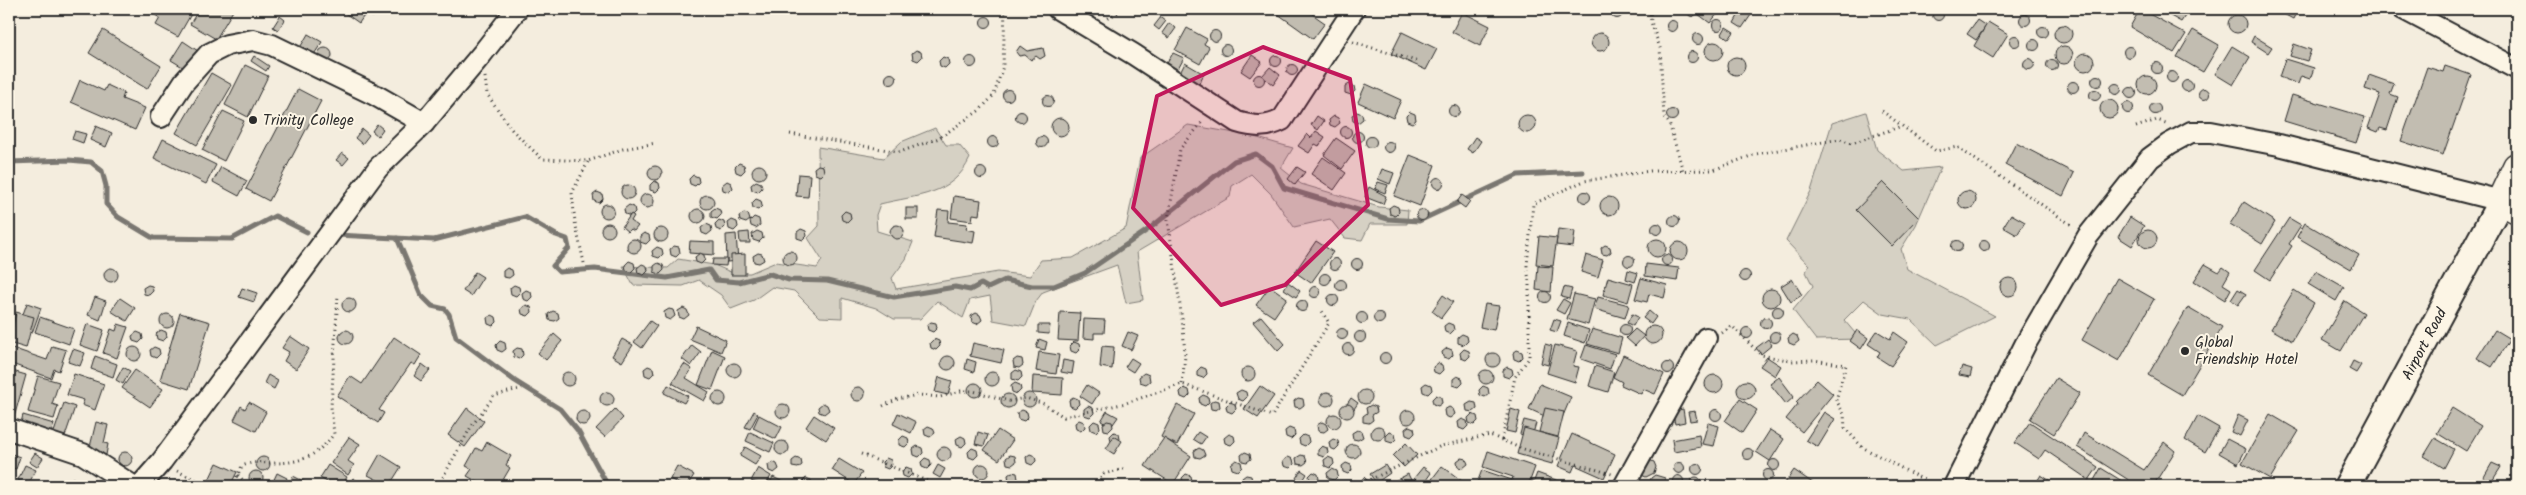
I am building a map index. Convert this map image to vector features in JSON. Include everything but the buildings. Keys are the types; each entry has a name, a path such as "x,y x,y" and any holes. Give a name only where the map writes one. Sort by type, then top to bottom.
{"main road":[{"path":"2509,205 2517,167"}],"street":[{"path":"140,486 162,461 378,168 424,123 517,9"},
{"path":"1058,9 1133,54 1237,122 1252,126 1270,126 1282,120 1354,9"},
{"path":"2403,9 2517,69"},
{"path":"161,117 184,82 209,54 227,45 253,40 272,45 341,78 424,123"},
{"path":"1954,486 2026,343 2088,236 2150,158 2169,144 2191,132 2211,132 2280,145 2509,205"},
{"name":"Airport Road","path":"2347,486 2509,205"},
{"path":"1626,482 1706,338"},
{"path":"9,429 83,454 133,486"}],"path":[{"path":"790,134 900,152 939,138 980,110 994,95 1003,66 1005,9"},
{"path":"1650,9 1651,22 1660,48 1664,116 1669,123 1683,171"},
{"path":"1336,36 1416,61"},
{"path":"482,54 487,94 512,130 529,149 542,159 588,161 623,148 656,143"},
{"path":"1182,384 1185,356 1183,328 1168,220 1180,149 1214,108"},
{"path":"1882,111 1936,151 1957,147 2088,236"},
{"path":"1502,440 1515,377 1529,358 1529,282 1527,266 1533,204 1584,181 1650,171 1713,170 1756,154 1840,139 1852,143 1902,126"},
{"path":"584,264 575,222 572,193 588,161"},
{"path":"232,486 242,466 254,462 300,461 321,450 334,434 331,407 338,294"},
{"path":"883,406 898,399 918,395 940,397 960,391 973,391 1009,401 1026,398 1044,404 1064,417 1085,410 1100,409 1126,402 1182,384 1272,416 1329,323 1322,311"},
{"path":"1695,357 1732,326 1761,355 1792,361 1814,360 1846,365 1836,400 1844,414 1845,428 1862,447 1935,486"},
{"path":"438,486 471,427 494,396 522,388"},
{"path":"1357,486 1442,446 1490,435 1520,448 1626,482"},
{"path":"861,454 938,486"},
{"path":"162,461 209,486"},
{"path":"1094,486 1104,474 1127,468"},
{"path":"238,476 250,486"}],"highlighted area":[{"path":"1263,47 1350,79 1368,205 1285,285 1221,305 1133,208 1157,96"}],"shaded area":[{"path":"1866,112 1877,150 1904,171 1941,167 1916,225 1901,249 1907,269 1995,316 1937,345 1910,319 1883,314 1864,300 1844,320 1860,339 1816,340 1793,310 1813,286 1806,272 1809,265 1786,241 1811,191 1832,123"},
{"path":"1188,125 1247,135 1293,148 1281,168 1301,184 1379,207 1408,210 1407,224 1370,224 1362,240 1345,238 1330,219 1294,227 1271,194 1251,174 1232,186 1230,197 1137,252 1143,300 1126,303 1117,265 1043,292 1036,301 1026,326 993,320 990,296 970,300 963,318 937,301 920,319 894,319 876,308 842,298 842,318 820,317 794,291 772,287 754,300 731,309 721,295 699,280 683,286 633,285 623,266 668,268 678,259 714,265 733,273 750,273 776,262 817,268 822,260 808,238 819,226 818,147 884,158 901,142 935,128 946,145 959,145 970,158 963,171 944,187 920,196 880,204 876,215 877,231 913,242 906,259 892,278 896,289 998,272 1030,276 1041,260 1073,258 1126,228 1140,158"}],"waterway":[{"path":"337,235 434,240 525,217 556,235 567,239 569,248 553,266 559,272 595,269 667,278 709,270 716,280 739,282 770,274 789,280 827,281 894,297 955,287 970,290 981,284 988,288 1005,280 1032,286 1054,286 1085,273 1149,229 1234,161 1256,154 1272,166 1284,188 1388,219 1419,221 1518,175 1583,172"},
{"path":"9,162 69,160 91,162 102,171 106,186 106,204 118,217 153,238 232,239 275,216 307,232"},
{"path":"397,238 421,295 432,306 445,309 449,314 456,337 515,381 560,409 578,431 608,486"}],"place":[{"name":"Trinity College","path":"253,120"},
{"name":"Global Friendship Hotel","path":"2185,351"}]}
